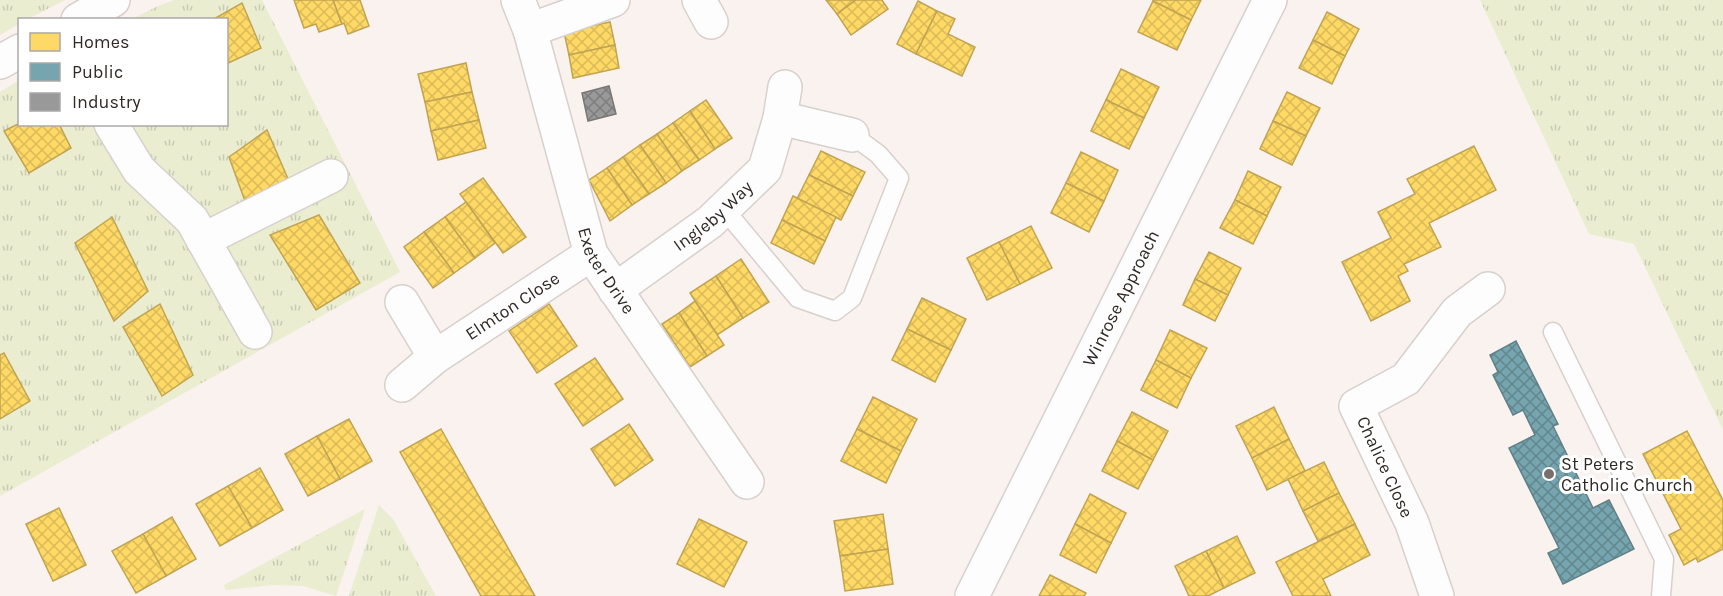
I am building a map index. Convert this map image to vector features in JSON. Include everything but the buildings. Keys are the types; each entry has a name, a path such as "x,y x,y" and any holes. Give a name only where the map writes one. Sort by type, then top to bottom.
{"street":[{"path":"82,18 113,0"},
{"name":"Exeter Drive","path":"518,0 530,30 591,254 747,482"},
{"path":"530,30 613,0"},
{"name":"Winrose Approach","path":"972,596 1270,0"},
{"path":"0,62 18,52"},
{"name":"Ingleby Way","path":"615,290 710,222 765,169 782,102 852,135"},
{"path":"112,126 140,170 192,220 255,332"},
{"path":"203,240 331,176"},
{"name":"Elmton Close","path":"402,385 435,357 591,254"},
{"name":"Chalice Close","path":"1437,596 1412,523 1356,406 1406,379 1457,312 1488,289"},
{"path":"402,302 435,357"}],"lane":[{"path":"724,209 798,298 835,311 852,298 899,178 878,154 852,135"},
{"path":"1552,332 1664,559 1661,596"}],"green space":[{"path":"0,0 65,0 30,18 18,18 18,25 0,35"},
{"path":"174,0 262,0 400,272 0,496 0,92 18,81 18,126 228,126 228,18 134,18"},
{"path":"1480,0 1723,0 1723,430 1634,244 1589,234"},
{"path":"379,505 393,519 436,596 349,596"},
{"path":"365,509 336,596 303,586 272,585 226,590 224,585"}],"place":[{"name":"St Peters Catholic Church","path":"1549,474"}]}
